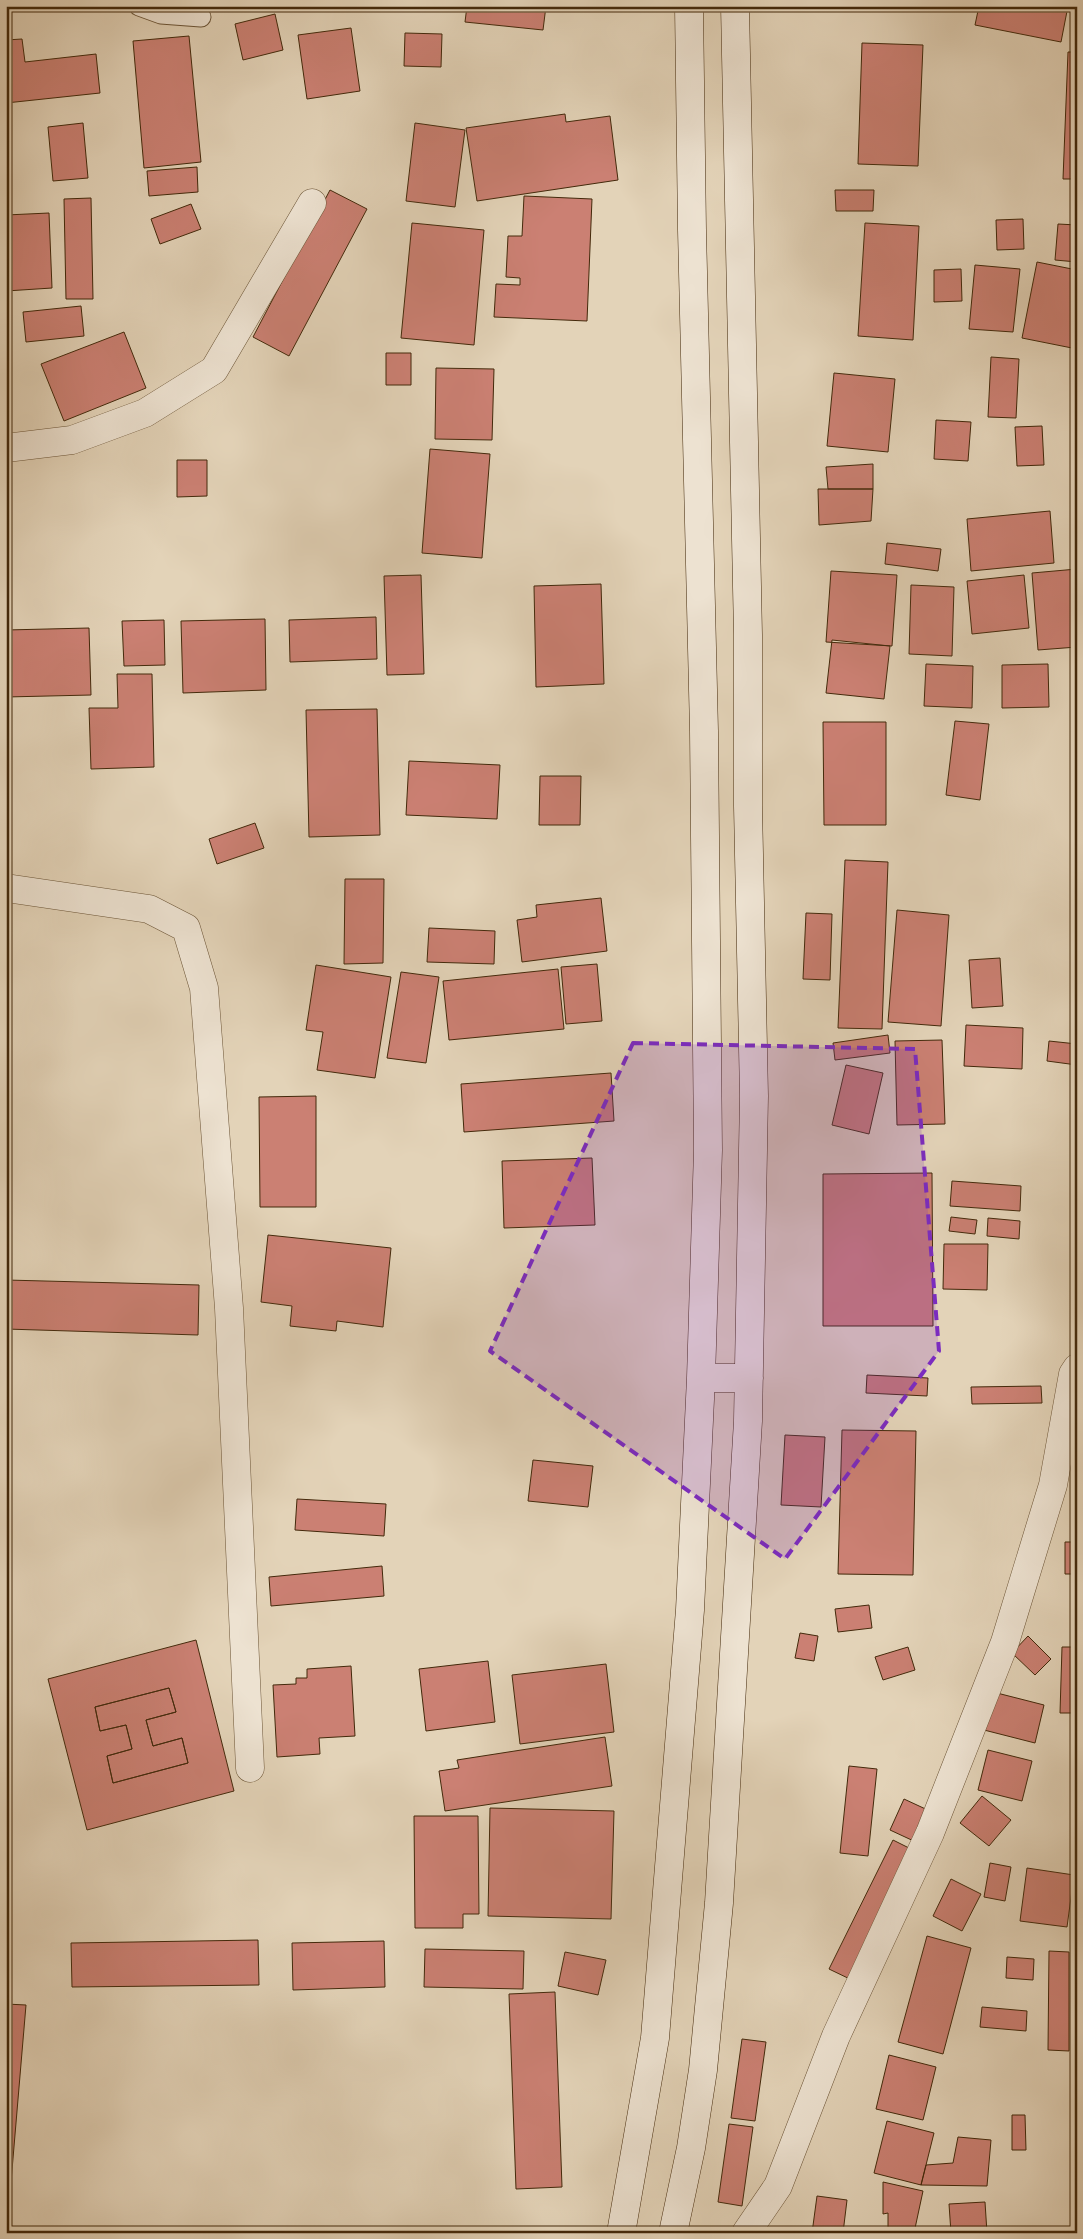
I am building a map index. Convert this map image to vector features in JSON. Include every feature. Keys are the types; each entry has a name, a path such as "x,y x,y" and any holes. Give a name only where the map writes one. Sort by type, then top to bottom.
{"street":[{"path":"621,2233 655,2038 690,1610 701,1378 708,1150 704,731 692,230 689,6"},
{"path":"673,2233 691,2148 703,2070 719,1903 748,1421 754,1096 748,816 748,636 735,6"},
{"path":"6,448 72,440 145,413 214,370 312,203"},
{"path":"6,888 150,909 186,928 204,988 229,1308 250,1768"},
{"path":"746,2233 778,2186 836,2036 930,1833 1005,1642 1053,1484 1073,1374 1077,1368"},
{"path":"701,1378 749,1378"}],"lane":[{"path":"139,6 161,14 201,17"}],"highlighted area":[{"path":"633,1043 915,1049 939,1351 785,1559 490,1351"}],"building":[{"path":"467,6 546,6 543,30 465,22"},
{"path":"979,6 1068,6 1061,42 975,25"},
{"path":"275,14 283,50 243,60 235,24"},
{"path":"351,28 360,91 307,99 298,35"},
{"path":"405,33 442,34 441,67 404,66"},
{"path":"189,36 201,162 144,168 133,41"},
{"path":"22,39 25,62 96,54 100,93 6,103 6,40"},
{"path":"862,43 923,45 918,166 858,164"},
{"path":"1068,52 1077,52 1077,179 1063,179"},
{"path":"565,114 566,122 610,116 618,180 477,201 466,128"},
{"path":"83,123 88,178 53,181 48,127"},
{"path":"415,123 465,130 455,207 406,201"},
{"path":"197,167 198,192 149,196 147,171"},
{"path":"330,190 367,209 289,356 253,337"},
{"path":"835,190 874,190 873,211 836,211"},
{"path":"524,196 592,199 587,321 494,317 496,284 520,285 520,278 506,277 508,236 522,236"},
{"path":"91,198 93,299 66,299 64,199"},
{"path":"191,204 201,229 160,244 151,219"},
{"path":"49,213 52,288 6,291 6,215"},
{"path":"1023,219 1024,249 997,250 996,220"},
{"path":"412,223 484,230 474,345 401,338"},
{"path":"865,223 919,226 913,340 858,336"},
{"path":"1058,224 1077,225 1077,262 1055,260"},
{"path":"1037,262 1077,270 1077,349 1022,338"},
{"path":"975,265 1020,269 1013,332 969,329"},
{"path":"961,269 962,301 934,302 934,270"},
{"path":"81,306 84,336 26,342 23,312"},
{"path":"124,332 146,388 64,421 41,364"},
{"path":"386,353 411,353 411,385 386,385"},
{"path":"991,357 1019,359 1016,418 988,417"},
{"path":"436,368 494,369 492,440 435,439"},
{"path":"834,373 895,379 888,452 827,446"},
{"path":"936,420 971,422 968,461 934,459"},
{"path":"1042,426 1044,465 1017,466 1015,427"},
{"path":"430,449 490,454 482,558 422,553"},
{"path":"177,460 207,460 207,496 177,497"},
{"path":"873,464 873,489 828,489 826,467"},
{"path":"818,489 873,489 871,521 819,525"},
{"path":"1050,511 1054,563 971,571 967,519"},
{"path":"887,543 941,549 938,571 885,564"},
{"path":"1077,569 1077,647 1038,650 1032,573"},
{"path":"831,571 897,575 892,646 826,642"},
{"path":"421,575 424,674 387,675 384,576"},
{"path":"1024,575 1029,628 972,634 967,581"},
{"path":"601,584 604,684 536,687 534,586"},
{"path":"911,585 954,587 952,656 909,654"},
{"path":"376,617 377,659 290,662 289,620"},
{"path":"265,619 266,690 183,693 181,621"},
{"path":"164,620 165,665 124,666 122,621"},
{"path":"89,628 91,695 6,697 6,630"},
{"path":"832,640 890,646 884,699 826,693"},
{"path":"926,664 973,666 972,708 924,706"},
{"path":"1048,664 1049,707 1002,708 1002,665"},
{"path":"117,674 152,674 154,767 91,769 89,708 118,708"},
{"path":"377,709 380,835 309,837 306,710"},
{"path":"955,721 989,724 980,800 946,795"},
{"path":"823,722 886,722 886,825 824,825"},
{"path":"409,761 500,765 497,819 406,815"},
{"path":"540,776 581,776 580,825 539,825"},
{"path":"255,823 264,848 217,864 209,839"},
{"path":"845,860 888,862 882,1029 838,1028"},
{"path":"345,879 384,879 383,963 344,964"},
{"path":"601,898 607,951 522,962 517,920 537,917 536,905"},
{"path":"897,910 949,915 941,1026 888,1022"},
{"path":"806,913 832,914 830,980 803,979"},
{"path":"429,928 495,931 494,964 427,962"},
{"path":"1000,958 1003,1006 972,1008 969,960"},
{"path":"597,964 602,1021 566,1024 561,967"},
{"path":"316,965 391,977 375,1078 317,1070 323,1032 306,1030"},
{"path":"558,969 564,1029 449,1040 443,981"},
{"path":"401,972 439,977 426,1063 387,1058"},
{"path":"966,1025 1023,1028 1022,1069 964,1066"},
{"path":"888,1035 890,1053 835,1060 833,1043"},
{"path":"942,1040 945,1124 897,1125 895,1041"},
{"path":"1049,1041 1077,1044 1077,1065 1047,1061"},
{"path":"846,1065 883,1073 869,1134 832,1125"},
{"path":"611,1073 614,1121 464,1132 461,1084"},
{"path":"1076,1094 1077,1153 1072,1153"},
{"path":"316,1096 316,1207 260,1207 259,1097"},
{"path":"592,1158 595,1225 504,1228 502,1161"},
{"path":"932,1173 933,1326 823,1326 823,1174"},
{"path":"952,1181 1021,1186 1020,1211 950,1206"},
{"path":"951,1217 977,1220 975,1234 949,1231"},
{"path":"988,1218 1020,1221 1019,1239 987,1236"},
{"path":"268,1235 391,1248 383,1327 337,1321 336,1331 290,1326 292,1306 261,1302"},
{"path":"944,1244 988,1244 987,1290 943,1289"},
{"path":"6,1280 199,1285 198,1335 6,1329"},
{"path":"867,1375 928,1378 927,1396 866,1393"},
{"path":"1041,1386 1042,1403 972,1404 971,1387"},
{"path":"842,1430 916,1431 913,1575 838,1574"},
{"path":"785,1435 825,1437 821,1507 781,1505"},
{"path":"533,1460 593,1466 588,1507 528,1501"},
{"path":"297,1499 386,1504 384,1536 295,1530"},
{"path":"1065,1542 1077,1542 1077,1574 1065,1574"},
{"path":"382,1566 384,1596 271,1606 269,1577"},
{"path":"869,1605 872,1628 838,1632 835,1609"},
{"path":"800,1633 818,1636 814,1661 795,1658"},
{"path":"1028,1636 1051,1659 1035,1675 1012,1653"},
{"path":"196,1640 234,1791 87,1830 48,1679","holes":["169,1688 176,1712 146,1720 153,1746 182,1738 188,1763 113,1783 107,1756 132,1749 126,1725 100,1731 95,1707"]},
{"path":"908,1647 915,1670 883,1680 875,1657"},
{"path":"1062,1647 1077,1647 1077,1713 1060,1713"},
{"path":"488,1661 495,1722 426,1731 419,1669"},
{"path":"606,1664 614,1732 520,1744 512,1675"},
{"path":"351,1666 355,1736 319,1738 320,1754 277,1757 273,1685 296,1684 296,1678 307,1678 307,1669"},
{"path":"169,1688 176,1712 146,1720 153,1746 182,1738 188,1763 113,1783 107,1756 132,1749 126,1725 100,1731 95,1707"},
{"path":"993,1692 1044,1705 1035,1743 984,1730"},
{"path":"605,1737 612,1786 445,1811 439,1771 459,1768 457,1760"},
{"path":"988,1750 1032,1761 1022,1801 978,1790"},
{"path":"849,1766 877,1769 868,1856 840,1853"},
{"path":"982,1796 1011,1820 989,1846 960,1823"},
{"path":"904,1799 932,1812 918,1843 890,1830"},
{"path":"490,1808 614,1811 611,1919 488,1916"},
{"path":"414,1816 478,1816 479,1914 463,1914 463,1928 415,1928"},
{"path":"893,1840 917,1852 854,1981 829,1969"},
{"path":"990,1863 1011,1867 1005,1901 984,1897"},
{"path":"1027,1868 1074,1875 1067,1927 1020,1921"},
{"path":"951,1879 981,1894 962,1931 933,1916"},
{"path":"927,1936 971,1948 943,2054 898,2042"},
{"path":"258,1940 259,1985 72,1987 71,1943"},
{"path":"384,1941 385,1987 293,1990 292,1943"},
{"path":"425,1949 524,1951 523,1989 424,1987"},
{"path":"1049,1951 1069,1952 1069,2051 1048,2050"},
{"path":"565,1952 606,1960 598,1995 558,1986"},
{"path":"1007,1957 1034,1959 1033,1980 1006,1978"},
{"path":"555,1992 562,2187 516,2189 509,1994"},
{"path":"6,2004 26,2005 11,2182 6,2182"},
{"path":"982,2007 1027,2011 1026,2031 980,2027"},
{"path":"742,2039 766,2042 755,2121 731,2118"},
{"path":"889,2055 936,2067 923,2120 876,2109"},
{"path":"1012,2115 1025,2115 1026,2150 1012,2150"},
{"path":"887,2121 934,2133 921,2185 874,2173"},
{"path":"729,2124 753,2127 742,2206 718,2202"},
{"path":"958,2137 991,2140 987,2186 921,2185 926,2165 953,2163"},
{"path":"883,2182 923,2191 914,2233 888,2233 888,2213 883,2214"},
{"path":"817,2196 847,2200 843,2233 812,2233"},
{"path":"985,2202 987,2233 951,2233 949,2204"}]}
